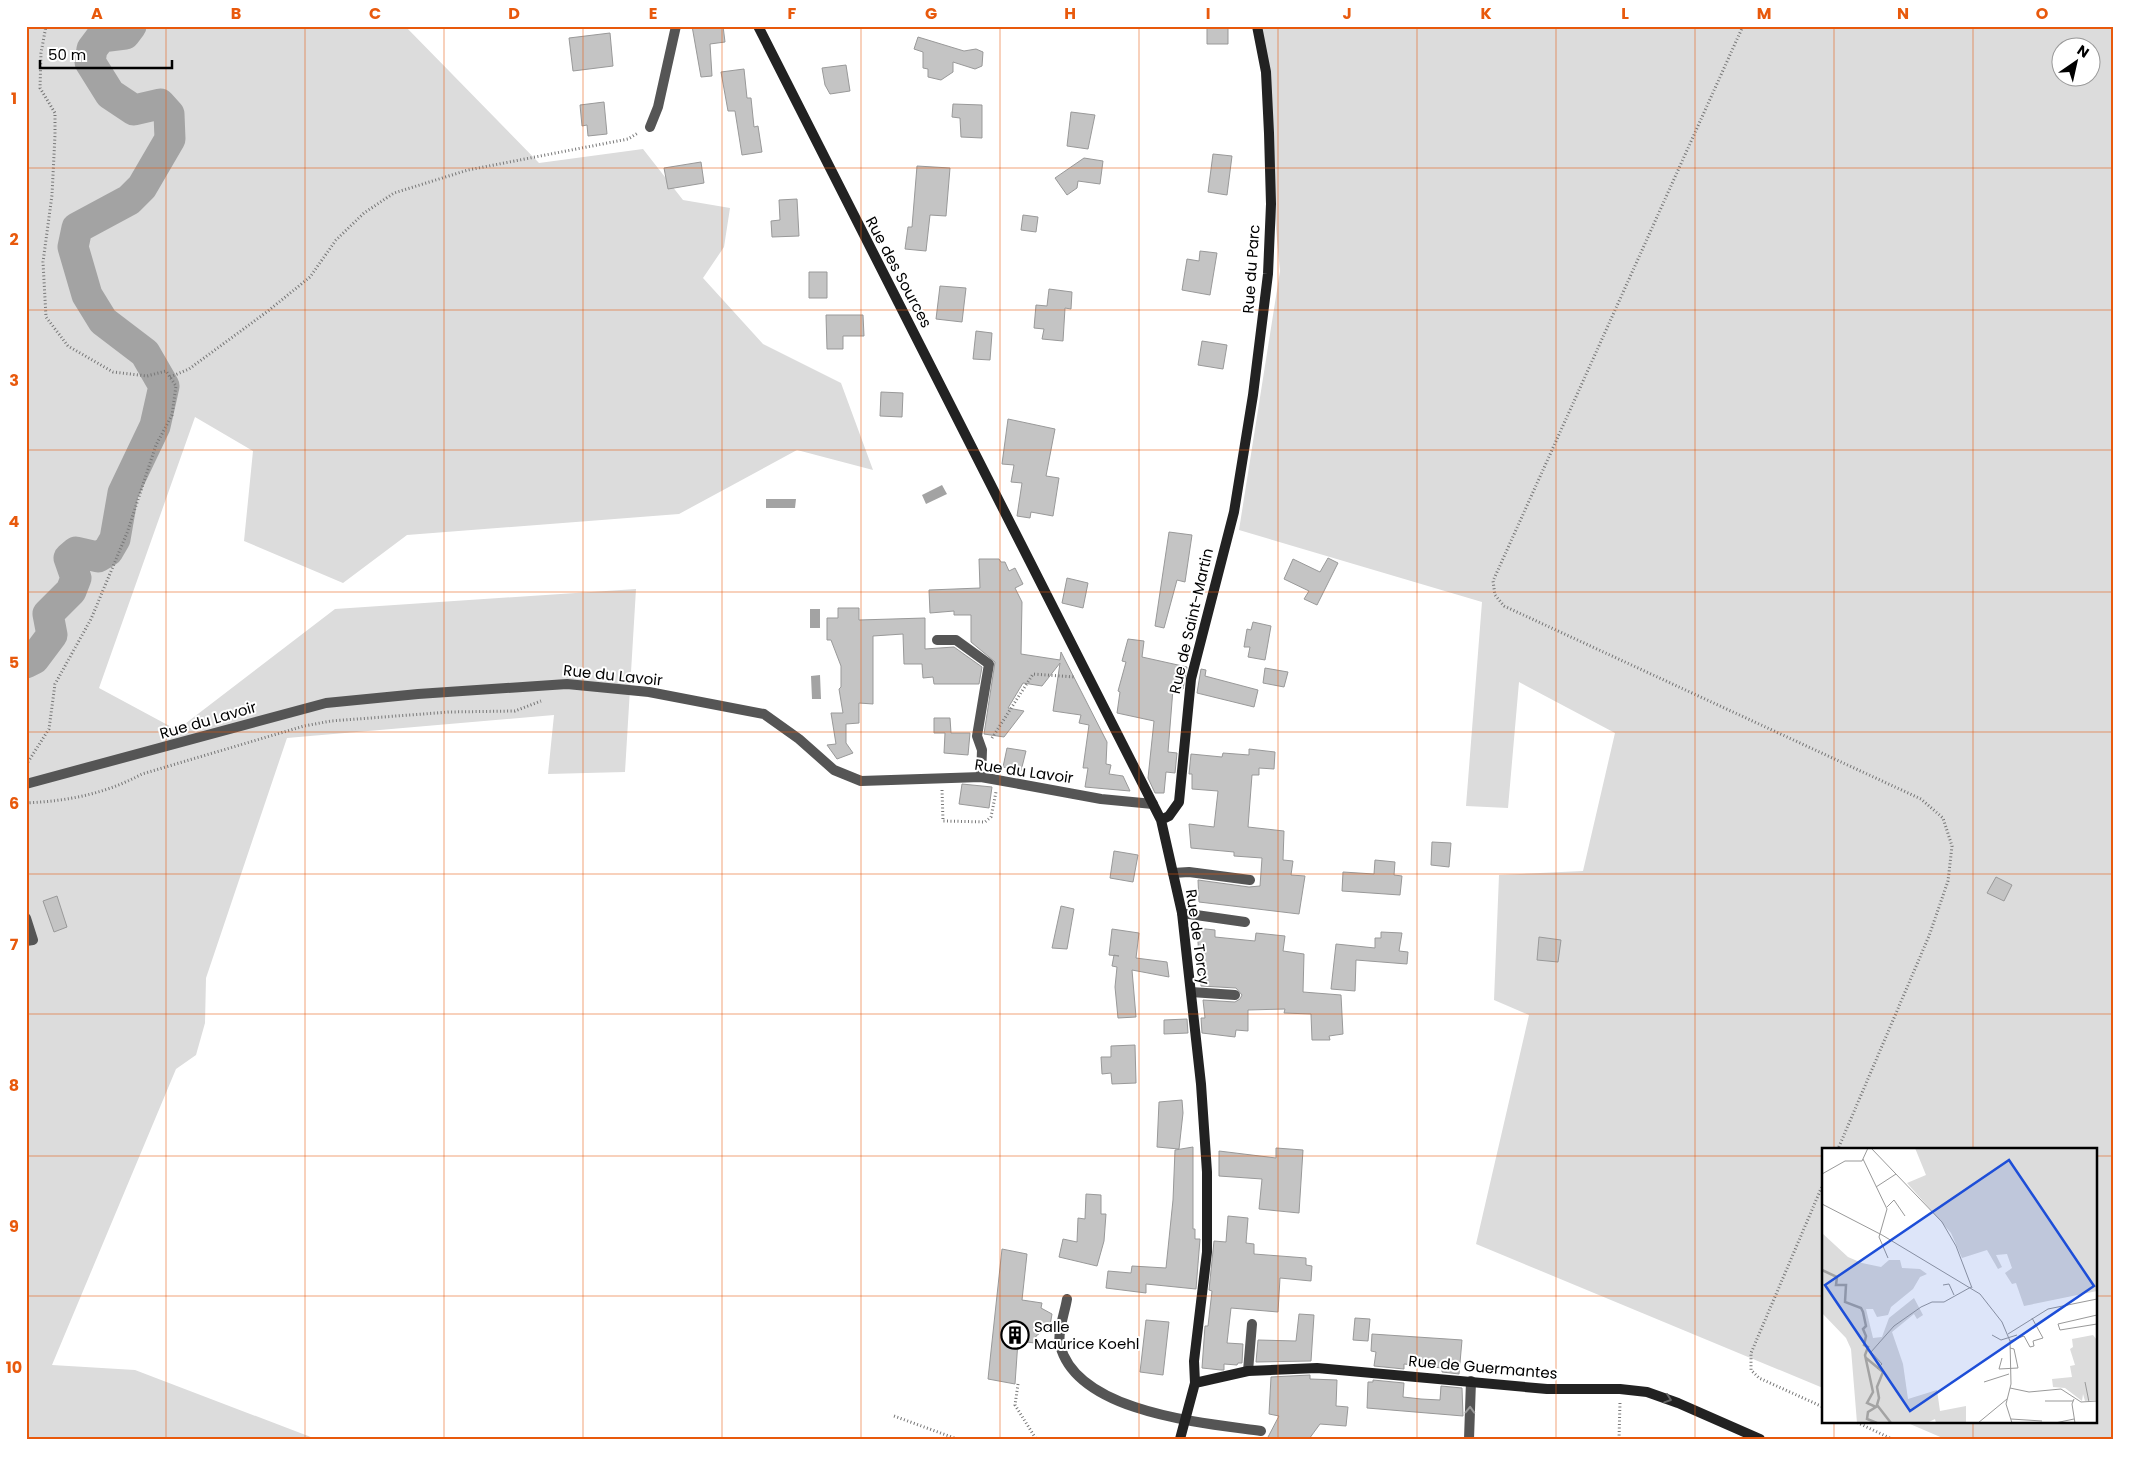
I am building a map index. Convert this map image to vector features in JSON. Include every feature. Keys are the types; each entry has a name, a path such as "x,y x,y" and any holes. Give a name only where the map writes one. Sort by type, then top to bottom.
{"street":[{"path":"650,127 658,107 676,26"},
{"name":"Rue des Sources","path":"758,26 1013,530"},
{"name":"Rue du Parc","path":"1234,512 1253,395 1268,274 1271,204 1269,124 1266,72 1257,26"},
{"name":"Rue de Saint-Martin","path":"1161,820 1170,816 1178,802 1191,679 1234,512"},
{"name":"Rue de Torcy","path":"1013,530 1161,820 1182,913 1207,1172 1207,1252 1194,1361 1195,1383 1187,1420 1180,1439"},
{"path":"937,640 956,640 989,664 977,736 982,750 981,778"},
{"name":"Rue du Lavoir","path":"26,784 326,703 418,694 567,684 648,692 764,714 834,770 861,781 999,779 1101,799 1153,804"},
{"path":"1173,873 1189,872 1250,880"},
{"path":"1182,913 1245,922"},
{"path":"26,918 33,940 26,942"},
{"path":"1191,992 1235,995"},
{"path":"1067,1299 1060,1343 1069,1368 1117,1401 1130,1407 1187,1420 1261,1431"},
{"path":"1248,1371 1252,1324"},
{"name":"Rue de Guermantes","path":"1195,1383 1248,1371 1317,1368 1547,1388 1620,1389 1647,1392 1678,1403 1760,1439"},
{"path":"1469,1439 1471,1381"}],"path":[{"path":"26,765 49,729 55,684 91,619 127,533 156,445 172,415 176,386 166,371 147,376 113,372 68,346 46,317 43,262 50,218 55,135 54,112 40,88 40,53 46,26"},
{"path":"1743,26 1492,581 1494,595 1504,606 1921,799 1944,818 1952,846 1948,881 1929,936 1838,1148"},
{"path":"170,378 189,369 268,311 310,277 336,240 364,214 394,193 468,170 628,139 650,127"},
{"path":"982,750 996,733 1033,674 1088,678"},
{"path":"26,803 86,796 119,786 142,774 304,726 331,720 439,713 515,711 549,698 567,684"},
{"path":"941,779 943,820 986,822 991,817 999,779"},
{"path":"1822,1186 1751,1353 1751,1370 1759,1378 1822,1407"},
{"path":"1018,1384 1015,1405 1036,1439"},
{"path":"1619,1439 1620,1389"},
{"path":"894,1416 957,1439"},
{"path":"1856,1422 1892,1439"}],"shaded area":[{"path":"26,26 405,26 539,163 643,149 683,200 730,208 724,247 703,278 763,344 841,383 873,470 797,450 679,514 407,535 343,583 244,541 253,451 195,417 99,688 177,730 335,609 636,589 625,772 548,774 554,715 287,738 206,978 205,1023 196,1055 176,1069 52,1365 135,1370 316,1439 26,1439"},
{"path":"1257,26 2113,26 2113,1439 1945,1439 1905,1422 2096,1422 2096,1148 1822,1148 1822,1388 1476,1244 1529,1015 1494,1000 1499,875 1583,871 1615,733 1519,682 1508,808 1466,806 1482,602 1239,530 1280,271"},
{"path":"942,485 947,494 926,504 922,495"},
{"path":"766,499 796,499 795,508 766,508"},
{"path":"810,609 820,609 820,628 810,628"},
{"path":"820,675 821,699 812,699 811,676"}],"building":[{"path":"692,26 723,26 725,42 710,44 712,76 701,77"},
{"path":"1207,26 1228,26 1228,44 1207,44"},
{"path":"610,33 613,66 573,71 569,38"},
{"path":"918,37 964,51 976,49 983,52 982,66 975,69 953,62 953,72 941,80 928,77 928,69 923,68 923,52 914,49"},
{"path":"846,65 850,91 830,94 825,85 822,68"},
{"path":"744,69 747,98 751,98 754,127 758,126 762,152 742,155 735,111 728,111 721,72"},
{"path":"604,102 607,134 588,136 587,125 582,126 580,105"},
{"path":"953,104 982,105 982,138 961,137 960,118 952,117"},
{"path":"1071,112 1095,115 1088,149 1067,146"},
{"path":"1213,154 1232,156 1227,195 1208,192"},
{"path":"1084,158 1103,161 1100,184 1078,181 1077,188 1067,195 1055,178"},
{"path":"701,162 704,183 668,189 664,168"},
{"path":"917,166 950,168 946,216 930,215 926,251 905,249 908,227 912,227"},
{"path":"797,199 799,236 772,237 771,221 780,220 779,200"},
{"path":"1023,215 1038,217 1036,232 1021,230"},
{"path":"1200,251 1217,253 1210,295 1182,290 1187,259 1199,261"},
{"path":"809,272 827,272 827,298 809,298"},
{"path":"940,286 966,288 962,322 936,319"},
{"path":"1049,289 1072,292 1071,309 1065,308 1063,341 1042,339 1044,329 1034,328 1036,305 1047,306"},
{"path":"826,315 863,315 864,336 843,336 843,349 827,349"},
{"path":"976,331 992,333 990,360 973,359"},
{"path":"1202,341 1227,345 1223,369 1198,365"},
{"path":"881,392 903,393 902,417 880,416"},
{"path":"1008,419 1055,429 1046,476 1059,478 1053,516 1031,512 1030,518 1017,516 1022,483 1011,482 1014,465 1002,464"},
{"path":"1169,532 1192,535 1185,582 1177,580 1164,628 1155,626"},
{"path":"1328,558 1338,563 1317,605 1304,599 1309,591 1284,579 1293,559 1320,572"},
{"path":"979,559 999,559 1001,562 1005,562 1009,571 1015,568 1023,584 1015,588 1022,602 1021,654 1060,660 1061,652 1107,742 1106,764 1111,765 1109,774 1123,776 1130,791 1085,787 1088,768 1083,768 1089,725 1079,723 1081,715 1053,711 1060,663 1042,686 1023,683 1008,708 1024,711 1004,737 984,734 995,662 971,642 971,615 954,615 954,611 930,613 929,590 980,588"},
{"path":"1067,578 1088,583 1083,608 1062,603"},
{"path":"838,608 859,608 859,620 925,618 925,649 954,647 982,667 979,684 934,684 933,677 923,678 922,664 904,664 903,634 873,636 873,704 859,703 859,723 846,724 846,743 853,753 837,759 827,745 836,744 831,713 843,713 839,689 841,687 841,666 831,640 827,640 827,618 838,618"},
{"path":"1253,622 1271,626 1265,660 1248,657 1250,647 1244,647 1247,629 1251,630"},
{"path":"1128,639 1144,641 1142,657 1187,667 1183,689 1174,687 1173,689 1168,752 1177,753 1175,773 1166,772 1164,793 1155,793 1148,778 1154,721 1117,713 1120,692 1118,691 1126,662 1122,661"},
{"path":"1265,668 1288,672 1284,687 1263,683"},
{"path":"1201,669 1206,670 1205,676 1258,690 1254,707 1197,693"},
{"path":"934,718 950,718 951,733 970,733 968,755 944,753 945,733 934,733"},
{"path":"1007,748 1026,751 1021,771 1003,767"},
{"path":"1249,749 1275,752 1274,769 1259,768 1259,775 1252,775 1248,827 1284,831 1283,860 1293,861 1291,875 1305,876 1299,914 1199,902 1198,880 1249,887 1260,886 1262,858 1234,856 1234,852 1191,848 1189,824 1214,827 1218,791 1192,789 1192,774 1189,774 1191,754 1222,757 1223,753 1249,755"},
{"path":"962,784 992,787 989,808 959,804"},
{"path":"1432,842 1451,843 1449,867 1431,865"},
{"path":"1114,851 1138,855 1133,882 1110,878"},
{"path":"1375,860 1395,862 1394,875 1402,876 1400,895 1342,891 1343,872 1374,874"},
{"path":"1996,877 2012,885 2004,901 1987,893"},
{"path":"57,896 67,927 54,932 43,901"},
{"path":"1061,906 1074,909 1067,949 1052,948"},
{"path":"1197,928 1215,930 1215,937 1255,941 1256,933 1285,936 1283,951 1304,954 1303,992 1341,995 1343,1034 1329,1036 1330,1040 1312,1040 1311,1014 1284,1013 1285,1009 1248,1010 1248,1031 1236,1030 1235,1037 1202,1033 1201,1018 1205,1018 1203,1000 1235,1002 1242,995 1236,988 1201,986"},
{"path":"1112,929 1139,933 1136,958 1167,962 1169,977 1132,970 1136,1017 1118,1018 1115,987 1117,967 1112,966 1114,955 1109,955"},
{"path":"1381,932 1402,933 1399,951 1408,952 1407,964 1356,960 1355,991 1331,989 1336,944 1375,948 1375,938 1381,938"},
{"path":"1539,937 1561,940 1558,962 1537,960"},
{"path":"1187,1019 1188,1033 1164,1034 1164,1020"},
{"path":"1135,1045 1136,1083 1112,1084 1111,1073 1102,1074 1101,1057 1111,1057 1111,1046"},
{"path":"1182,1100 1183,1113 1179,1149 1157,1147 1159,1102"},
{"path":"1193,1147 1193,1229 1195,1229 1195,1239 1200,1239 1196,1289 1146,1284 1146,1293 1106,1288 1108,1271 1131,1273 1132,1266 1166,1268 1173,1200 1175,1150"},
{"path":"1276,1148 1303,1150 1299,1213 1259,1209 1262,1179 1219,1176 1219,1151 1276,1158"},
{"path":"1086,1194 1101,1195 1101,1214 1106,1214 1104,1241 1097,1266 1059,1257 1063,1239 1077,1242 1078,1218 1085,1219"},
{"path":"1228,1216 1248,1218 1246,1243 1254,1244 1254,1254 1306,1258 1306,1265 1312,1266 1311,1281 1280,1278 1278,1312 1231,1308 1227,1343 1243,1344 1242,1363 1237,1365 1224,1364 1224,1370 1202,1368 1205,1326 1208,1326 1212,1291 1209,1290 1214,1241 1226,1242"},
{"name":"Salle Maurice Koehl","path":"1002,1249 1027,1254 1022,1300 1042,1303 1041,1308 1052,1314 1050,1326 1036,1336 1035,1343 1018,1341 1015,1384 988,1379"},
{"path":"1299,1314 1314,1315 1311,1361 1256,1362 1258,1340 1296,1341"},
{"path":"1355,1318 1370,1319 1368,1341 1353,1340"},
{"path":"1146,1320 1169,1322 1163,1375 1140,1372"},
{"path":"1372,1334 1462,1340 1459,1374 1442,1372 1442,1368 1426,1366 1404,1364 1404,1369 1374,1366 1376,1352 1371,1351"},
{"path":"1310,1375 1310,1379 1337,1380 1336,1406 1348,1407 1346,1426 1320,1424 1309,1439 1267,1439 1279,1416 1269,1414 1271,1377"},
{"path":"1373,1380 1404,1383 1403,1397 1421,1399 1440,1400 1441,1386 1462,1388 1463,1416 1367,1408 1368,1382 1373,1382"}],"waterway":[{"path":"26,663 34,659 52,635 48,614 71,591 76,578 69,558 76,552 98,557 108,551 115,539 123,493 155,426 164,386 145,353 103,321 87,295 73,247 77,228 129,200 142,187 170,139 169,114 160,104 134,110 110,94 90,62 92,49 101,37 125,34 131,26"}],"place":[{"name":"Salle Maurice Koehl","path":"1015,1335"}]}
